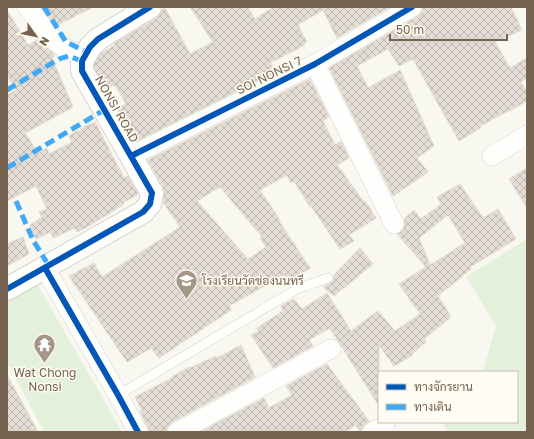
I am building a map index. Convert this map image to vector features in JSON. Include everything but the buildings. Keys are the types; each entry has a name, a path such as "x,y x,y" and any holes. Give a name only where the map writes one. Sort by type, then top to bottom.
{"street":[{"path":"27,7 53,39 63,47 84,57 90,47 98,39 150,7"},
{"name":"SOI NONSI 7","path":"131,156 316,64 412,7"},
{"name":"NONSI ROAD","path":"7,289 143,212 150,204 152,193 82,71 82,61 84,57"},
{"path":"316,64 394,224"},
{"path":"492,156 527,136"},
{"path":"45,268 138,432"},
{"path":"177,432 331,349"}],"lane":[{"path":"118,395 299,288 328,278"}],"green space":[{"path":"527,239 527,432 447,432 443,423 518,423 518,371 483,371 496,325 466,277"},
{"name":"Wat Chong Nonsi","path":"36,282 122,432 44,432 7,362 7,298"}],"marked path":[{"path":"44,7 66,42 87,52"},
{"path":"7,90 59,59 68,56 82,61"},
{"path":"7,168 104,110"},
{"path":"16,201 33,240 49,266"}],"cycle path":[{"path":"7,289 143,212 150,204 152,193 82,71 82,61 90,47 98,39 150,7"},
{"path":"131,156 315,64 412,7"},
{"path":"45,268 138,432"}],"place":[{"name":"โรงเรียนวัดช่องนนทรี","path":"186,300"},
{"name":"Wat Chong Nonsi","path":"45,364"}]}
